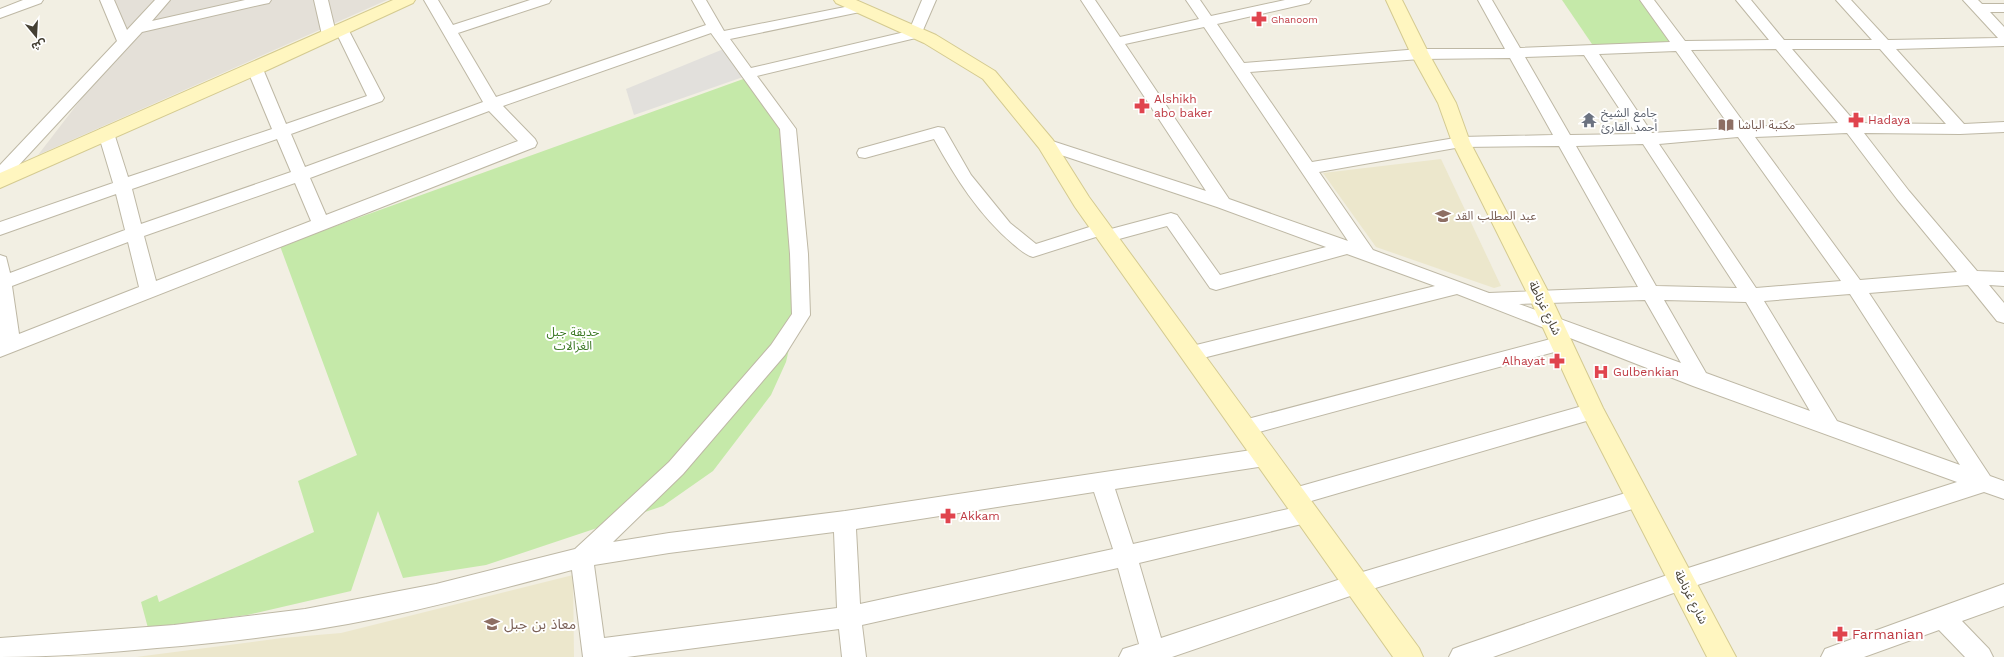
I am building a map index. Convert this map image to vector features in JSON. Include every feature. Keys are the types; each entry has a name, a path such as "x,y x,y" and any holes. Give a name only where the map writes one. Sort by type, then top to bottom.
{"main road":[{"path":"0,181 106,133 255,69 407,0"},
{"name":"شارع غرناطة","path":"1394,0 1420,54 1447,103 1461,142 1540,297 1594,411 1722,657"},
{"path":"851,4 915,34 930,39 989,74 1046,144 1105,232 1409,657"}],"street":[{"path":"0,14 36,0"},
{"path":"107,0 126,42"},
{"path":"0,175 126,42 163,0"},
{"path":"138,28 264,0"},
{"path":"0,228 122,184 282,132 376,98 336,32 322,0"},
{"path":"0,262 5,347 529,143 492,104 431,0"},
{"path":"450,31 544,0"},
{"path":"582,557 676,468 778,350 802,316 799,254 788,129 717,31 702,0"},
{"path":"748,73 915,34 929,0"},
{"path":"1088,0 1223,203"},
{"path":"1193,0 1367,255"},
{"path":"1116,42 1304,0"},
{"path":"1485,0 1700,380"},
{"path":"1646,0 1855,287 1983,483"},
{"path":"1743,0 2004,316"},
{"path":"1843,0 1960,129"},
{"path":"2,283 134,233 300,175 492,104 717,31 851,4"},
{"path":"1974,4 2004,8"},
{"path":"1974,4 2004,35"},
{"path":"1240,68 1420,54 1515,54 1680,46 1778,44 1884,45 2004,42"},
{"path":"1589,50 1650,139 1751,296 1830,427"},
{"path":"255,69 321,224"},
{"path":"1308,168 1461,142 1563,139 1650,139 1741,132 1849,128 1960,129 2004,127"},
{"path":"865,153 938,132 964,179 1004,227 1032,251 1105,232 1171,219 1216,283 1345,248"},
{"path":"106,133 122,184 149,291"},
{"path":"1046,144 1223,203 1345,248 1458,287 1481,298 1552,322 1700,380 2004,490"},
{"path":"1481,298 1651,293 1751,296 1972,278 2004,279"},
{"path":"1191,353 1458,287"},
{"path":"1244,428 1562,343"},
{"path":"582,557 595,654 849,617 1126,556 1300,505 1594,411"},
{"path":"0,649 184,636 348,613 487,583 582,557 669,543 846,521 1265,457"},
{"path":"1102,483 1126,556 1154,655"},
{"path":"1461,657 1682,580 1983,483"},
{"path":"1131,657 1154,655 1356,584 1639,498"},
{"path":"846,521 849,617 854,657"},
{"path":"1833,657 2004,595"},
{"path":"1943,618 1981,657"}],"shaded area":[{"path":"107,0 387,0 38,155 125,42"},
{"path":"726,48 746,76 634,115 626,89"},
{"path":"1441,159 1501,286 1494,288 1376,247 1323,173"},
{"path":"573,575 574,657 136,657 282,638 341,633"}],"green space":[{"path":"1562,0 1640,0 1673,44 1594,47"},
{"name":"حديقة جبل الغزالات","path":"746,78 783,130 800,301 786,362 771,395 713,471 663,506 486,565 403,578 378,511 351,591 247,615 148,628 141,602 157,595 159,602 314,532 298,481 357,455 280,246"}],"place":[{"name":"Ghanoom","path":"1259,19"},
{"name":"Alshikh abo baker","path":"1142,106"},
{"name":"جامع الشيخ أحمد القارئ","path":"1589,120"},
{"name":"Hadaya","path":"1856,120"},
{"name":"مكتبة الباشا","path":"1726,125"},
{"name":"عبد المطلب القد","path":"1443,216"},
{"name":"Alhayat","path":"1557,361"},
{"name":"Gulbenkian","path":"1601,372"},
{"name":"Akkam","path":"948,516"},
{"name":"معاذ بن جبل","path":"492,624"},
{"name":"Farmanian","path":"1840,634"}]}
